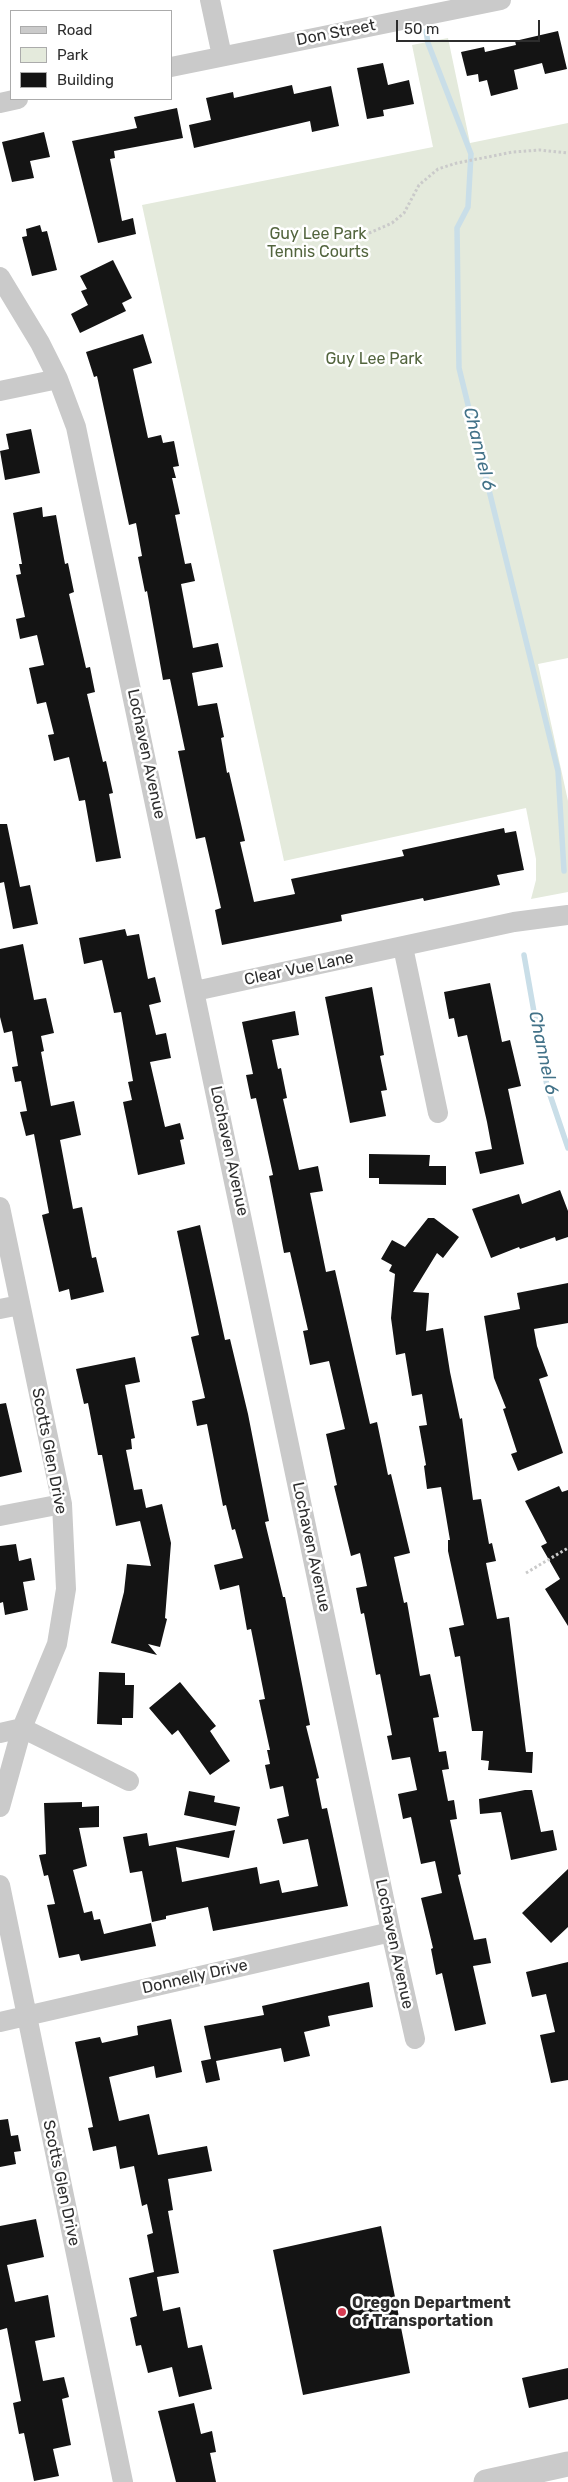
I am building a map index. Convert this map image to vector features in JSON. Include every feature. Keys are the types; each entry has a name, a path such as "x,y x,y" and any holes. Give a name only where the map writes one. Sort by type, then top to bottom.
{"street":[{"path":"210,0 222,56"},
{"name":"Don Street","path":"172,67 501,0"},
{"path":"0,103 14,100"},
{"name":"Lochaven Avenue","path":"0,278 40,343 58,379 76,427 196,991 391,1932 416,2040"},
{"path":"0,391 58,379"},
{"name":"Clear Vue Lane","path":"196,991 514,922 568,915"},
{"path":"403,947 438,1114"},
{"name":"Scotts Glen Drive","path":"0,1207 62,1504 66,1589 57,1644 22,1728 0,1807"},
{"path":"0,1309 20,1305"},
{"path":"0,1516 62,1504"},
{"path":"0,1733 22,1728 129,1781"},
{"name":"Scotts Glen Drive","path":"0,1885 124,2482"},
{"name":"Donnelly Drive","path":"0,2022 391,1932"},
{"path":"486,2482 568,2464"}],"path":[{"path":"369,232 392,223 404,213 419,185 438,169 457,163 540,150 568,153"},
{"path":"526,1573 568,1548"}],"green space":[{"name":"Guy Lee Park","path":"448,38 470,143 568,123 568,658 538,664 568,801 568,892 531,899 536,880 536,859 526,808 284,861 142,205 433,147 412,45"}],"building":[{"path":"558,31 567,69 545,74 542,63 514,70 518,89 491,96 487,80 479,82 478,74 467,76 461,52 484,47 485,52 516,45 515,41"},
{"path":"383,63 388,85 409,80 414,104 383,110 384,116 367,119 357,68"},
{"path":"292,85 294,94 331,86 339,126 312,132 310,121 194,148 189,125 211,120 206,98 233,92 234,98"},
{"path":"177,108 183,138 114,151 115,158 110,159 122,221 133,218 136,234 98,243 72,141 137,128 134,117"},
{"path":"44,132 50,157 30,161 34,178 12,182 2,142"},
{"path":"40,225 42,232 47,231 57,270 32,276 22,237 27,236 26,229"},
{"path":"113,260 132,298 122,303 126,311 80,333 71,314 88,305 81,291 87,289 80,276"},
{"path":"143,334 152,363 133,369 148,438 161,435 163,443 174,441 179,466 173,467 176,478 172,478 180,514 175,515 185,564 191,563 195,581 181,584 193,648 218,643 223,667 192,673 198,706 217,703 224,737 221,738 227,773 229,772 245,841 240,842 254,902 295,894 291,879 404,856 402,850 504,828 505,833 516,831 524,870 497,875 500,885 424,901 423,898 341,915 342,921 222,945 215,910 221,908 205,837 196,839 178,751 185,750 170,679 163,680 147,591 145,592 138,557 142,556 136,523 129,525 97,376 94,377 86,352"},
{"path":"31,429 40,473 5,480 0,451 9,449 6,434"},
{"path":"42,507 43,517 56,515 65,564 68,563 74,592 69,594 86,668 90,667 95,692 87,694 103,762 106,761 113,793 109,794 121,858 96,862 85,800 79,801 69,757 54,761 48,735 54,734 46,702 37,704 29,668 44,665 37,635 20,639 16,619 25,617 16,575 21,574 19,564 22,564 13,513"},
{"path":"0,824 7,824 20,887 30,885 38,924 13,929 4,882 0,883"},
{"path":"125,929 127,936 139,934 148,979 155,977 161,1002 149,1005 156,1035 166,1033 171,1058 150,1062 165,1127 180,1123 184,1139 180,1140 185,1164 138,1175 123,1102 132,1100 128,1082 133,1081 121,1012 114,1013 102,960 84,964 79,938"},
{"path":"23,944 34,1000 46,998 54,1033 41,1036 44,1051 41,1052 51,1106 74,1101 81,1135 60,1140 73,1209 82,1207 92,1258 96,1257 104,1292 71,1300 69,1289 59,1292 42,1215 49,1213 34,1134 26,1136 20,1112 27,1111 21,1081 15,1082 12,1067 18,1066 12,1031 4,1033 0,1017 0,949"},
{"path":"490,983 502,1042 510,1040 521,1086 508,1089 524,1164 480,1174 475,1152 492,1149 487,1122 467,1035 458,1037 454,1018 449,1019 444,992"},
{"path":"372,987 384,1055 380,1056 387,1090 381,1091 386,1116 350,1123 325,997"},
{"path":"295,1011 299,1035 272,1040 278,1069 281,1068 287,1098 283,1099 299,1170 318,1166 323,1191 310,1193 326,1272 335,1270 370,1424 377,1422 388,1475 391,1474 410,1553 394,1557 404,1603 407,1602 420,1676 430,1674 439,1717 433,1718 439,1752 446,1751 449,1769 442,1770 448,1801 454,1800 457,1819 450,1820 461,1874 458,1875 474,1940 486,1938 491,1963 473,1966 486,2024 455,2031 442,1973 436,1975 431,1949 433,1948 421,1898 442,1893 435,1861 421,1864 411,1817 403,1819 398,1794 417,1790 410,1757 392,1760 387,1736 392,1735 380,1674 376,1675 364,1613 361,1614 356,1588 367,1586 360,1553 351,1556 334,1486 337,1485 326,1434 345,1429 329,1361 310,1365 303,1331 308,1330 290,1252 284,1253 269,1176 273,1175 256,1098 251,1099 246,1075 253,1074 242,1022"},
{"path":"369,1154 430,1155 429,1166 446,1166 446,1185 379,1184 379,1178 369,1178"},
{"path":"560,1190 568,1211 568,1237 556,1241 555,1237 520,1249 519,1247 491,1258 472,1209 519,1194 522,1204"},
{"path":"428,1218 434,1218 459,1237 443,1258 437,1253 413,1292 429,1293 426,1331 443,1328 450,1372 460,1419 462,1418 473,1500 481,1499 489,1544 492,1543 496,1561 486,1563 497,1619 509,1617 526,1752 533,1752 532,1773 488,1770 489,1761 481,1760 483,1731 472,1731 460,1656 455,1657 449,1628 464,1625 448,1551 448,1540 450,1540 441,1487 427,1489 424,1466 426,1465 419,1426 427,1425 422,1394 412,1396 405,1353 396,1355 391,1318 395,1274 389,1271 392,1265 381,1259 392,1240 405,1247"},
{"path":"200,1225 225,1340 230,1339 248,1414 269,1521 265,1522 283,1597 285,1597 310,1725 306,1726 319,1778 316,1779 322,1809 327,1808 348,1906 213,1931 208,1907 166,1916 166,1919 152,1922 142,1871 130,1873 123,1837 147,1833 149,1846 235,1830 229,1858 176,1847 182,1882 257,1867 260,1884 279,1880 282,1893 318,1886 308,1839 283,1844 277,1819 289,1816 283,1786 270,1789 265,1765 270,1764 267,1750 270,1750 259,1700 265,1699 251,1629 247,1630 239,1585 220,1590 214,1565 243,1558 235,1529 232,1530 226,1505 223,1506 207,1424 197,1426 192,1401 205,1398 191,1337 199,1335 177,1231"},
{"path":"568,1283 568,1323 534,1329 537,1346 548,1376 539,1379 563,1453 518,1471 511,1454 517,1452 503,1409 506,1408 494,1378 484,1316 520,1309 517,1293"},
{"path":"135,1357 140,1382 125,1385 135,1438 131,1439 132,1449 126,1450 134,1490 142,1489 146,1508 162,1504 171,1543 165,1618 167,1619 160,1647 148,1644 157,1655 111,1643 124,1592 127,1564 151,1566 140,1521 116,1526 102,1455 98,1455 88,1403 84,1404 76,1369"},
{"path":"6,1403 22,1472 0,1477 0,1404"},
{"path":"559,1486 562,1492 568,1490 568,1626 545,1589 560,1579 541,1546 547,1543 525,1501"},
{"path":"16,1544 19,1561 31,1558 35,1580 23,1582 28,1610 5,1615 3,1602 0,1603 0,1546"},
{"path":"99,1672 125,1673 125,1685 134,1685 133,1718 122,1718 122,1725 97,1724"},
{"path":"180,1682 216,1726 210,1731 230,1761 210,1775 178,1730 172,1735 149,1708"},
{"path":"532,1790 541,1832 553,1830 557,1850 511,1860 501,1812 480,1814 479,1799"},
{"path":"189,1791 215,1796 214,1802 240,1807 236,1826 184,1815"},
{"path":"82,1802 82,1807 99,1806 99,1827 79,1828 87,1866 73,1870 84,1913 92,1911 94,1920 100,1919 104,1934 151,1923 156,1946 81,1961 79,1954 59,1958 47,1905 55,1904 48,1875 44,1876 39,1855 46,1854 44,1803"},
{"path":"568,1869 568,1927 551,1943 522,1913"},
{"path":"568,1962 568,2080 551,2083 540,2035 555,2032 546,1994 532,1997 526,1972"},
{"path":"369,1982 373,2007 328,2016 330,2026 304,2032 310,2056 284,2062 281,2048 216,2061 220,2080 206,2083 201,2061 211,2059 204,2026 264,2015 262,2006"},
{"path":"171,2019 182,2072 156,2078 154,2066 109,2077 119,2121 149,2114 158,2155 207,2146 212,2171 168,2179 173,2210 168,2211 179,2273 157,2277 163,2311 180,2307 188,2348 202,2345 212,2389 179,2397 172,2367 148,2373 141,2345 136,2346 130,2318 137,2316 129,2278 154,2272 147,2235 153,2233 147,2204 142,2206 134,2166 120,2169 116,2146 93,2151 88,2128 93,2127 75,2042 100,2037 102,2043 138,2035 137,2026"},
{"path":"8,2119 11,2136 18,2135 21,2151 14,2152 16,2164 0,2167 0,2120"},
{"path":"36,2219 44,2257 7,2265 15,2302 48,2295 55,2337 35,2341 43,2381 64,2377 69,2397 62,2399 71,2445 53,2449 59,2476 34,2481 24,2433 19,2434 13,2403 21,2401 7,2328 0,2330 0,2226"},
{"name":"Oregon Department of Transportation","path":"381,2226 410,2373 303,2395 273,2250"},
{"path":"568,2368 568,2399 529,2408 522,2378"},
{"path":"194,2403 201,2434 212,2431 216,2452 210,2453 216,2482 176,2482 158,2411"}],"waterway":[{"name":"Channel 6","path":"426,31 428,43 471,154 468,207 457,228 459,368 558,771 564,871"},
{"name":"Channel 6","path":"524,955 547,1086 568,1148"}],"place":[{"name":"Oregon Department of Transportation","path":"342,2312"}],"park label":[{"name":"Guy Lee Park Tennis Courts","path":"318,243"}]}
